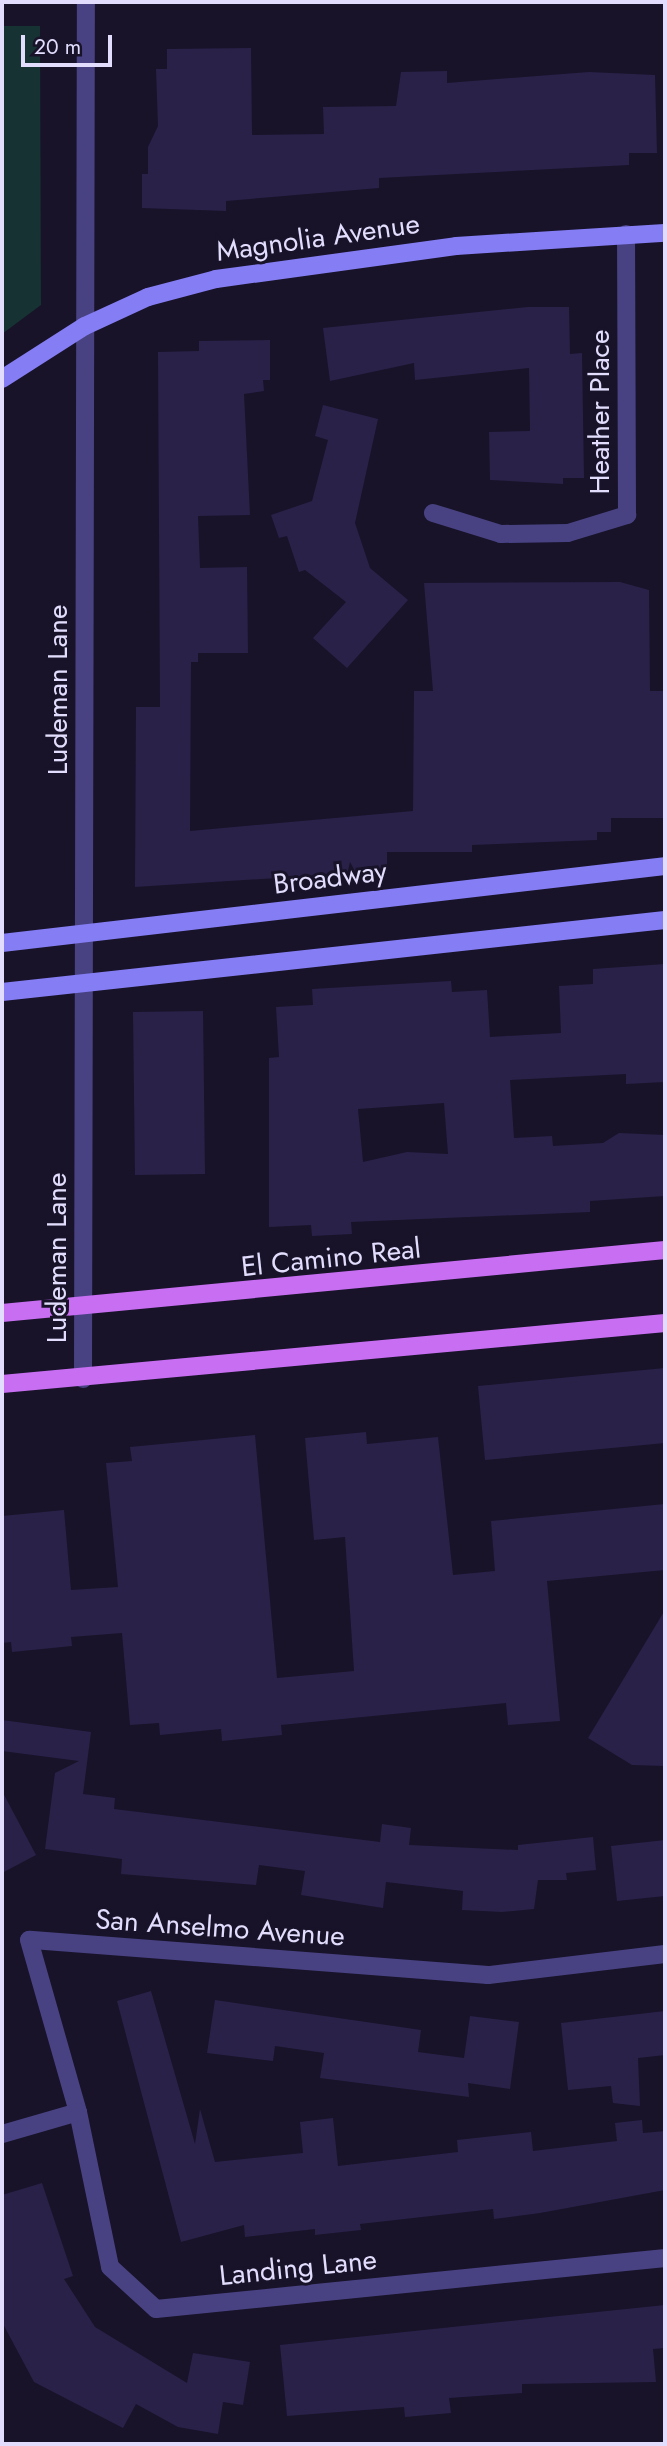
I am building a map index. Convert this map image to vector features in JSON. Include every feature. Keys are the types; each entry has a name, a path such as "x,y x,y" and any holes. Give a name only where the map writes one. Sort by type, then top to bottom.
{"main road":[{"name":"El Camino Real","path":"2,1313 665,1250"},
{"path":"2,1384 83,1379 665,1323"}],"street":[{"name":"Ludeman Lane","path":"83,1379 86,2"},
{"name":"Magnolia Avenue","path":"2,379 85,326 148,298 216,279 402,251 665,233"},
{"name":"Heather Place","path":"433,513 502,534 568,533 627,515 626,234"},
{"name":"Broadway","path":"2,943 665,866"},
{"path":"2,992 665,920"},
{"name":"San Anselmo Avenue","path":"78,2112 29,1940 488,1975 665,1954"},
{"path":"2,2134 78,2112"},
{"name":"Landing Lane","path":"78,2112 110,2267 156,2309 665,2258"}],"green space":[{"path":"2,26 40,26 41,305 2,334"}],"building":[{"path":"251,48 252,135 324,134 323,107 396,106 401,72 447,71 447,83 589,72 655,75 657,153 629,153 629,165 379,178 379,188 226,201 226,211 142,208 142,174 148,174 148,147 158,126 156,69 167,69 167,49"},
{"path":"528,307 569,307 570,354 582,353 584,478 563,478 563,484 490,480 489,432 530,431 529,368 415,380 414,363 330,381 323,328"},
{"path":"270,340 270,380 263,380 264,391 244,394 250,515 198,516 200,568 247,567 248,653 198,653 198,662 191,662 190,831 413,811 414,691 433,691 424,583 620,582 649,590 650,691 665,691 665,818 611,818 611,832 597,832 597,840 472,845 472,852 387,852 387,871 135,887 136,707 160,707 158,352 199,351 199,341"},
{"path":"323,405 378,419 355,523 370,568 408,600 347,668 313,638 346,602 305,570 299,572 287,536 279,538 271,515 312,501 328,440 315,436"},
{"path":"665,964 665,1082 626,1084 626,1074 510,1080 514,1138 552,1136 553,1146 603,1143 619,1133 665,1135 665,1196 590,1201 590,1212 351,1222 352,1234 312,1236 311,1225 269,1227 269,1058 279,1057 276,1007 313,1005 312,989 451,981 452,992 487,990 490,1037 561,1033 559,986 593,984 593,969","holes":["444,1103 448,1154 407,1152 363,1162 358,1109"]},
{"path":"203,1011 205,1174 135,1175 133,1012"},
{"path":"665,1368 665,1443 485,1460 478,1386"},
{"path":"366,1432 367,1444 438,1437 453,1575 495,1571 491,1521 665,1504 665,1570 547,1581 560,1721 508,1725 506,1703 281,1725 282,1735 222,1741 221,1729 160,1735 159,1723 130,1725 122,1633 71,1637 72,1646 12,1652 11,1642 2,1643 2,1516 64,1510 71,1590 118,1587 106,1463 132,1461 130,1447 255,1435 277,1678 354,1671 345,1537 314,1540 305,1438"},
{"path":"665,1610 665,1766 632,1765 588,1738"},
{"path":"2,1720 91,1732 83,1794 115,1798 114,1809 380,1842 382,1824 411,1828 409,1845 518,1850 518,1845 593,1837 596,1870 566,1873 567,1880 538,1880 534,1909 502,1912 462,1910 463,1891 386,1882 383,1908 301,1895 305,1871 259,1865 256,1885 121,1874 122,1859 45,1849 55,1773 79,1761 2,1751"},
{"path":"2,1791 36,1855 2,1873"},
{"path":"665,1840 665,1896 617,1901 611,1846"},
{"path":"151,1991 195,2144 200,2109 215,2162 303,2153 300,2122 333,2118 338,2166 458,2152 457,2140 531,2132 533,2151 617,2141 615,2123 642,2120 643,2133 665,2131 665,2190 494,2219 493,2209 360,2224 361,2230 315,2235 315,2229 245,2237 244,2225 181,2242 117,2001"},
{"path":"215,2000 421,2030 418,2052 464,2058 470,2016 519,2022 510,2089 468,2083 469,2097 320,2078 324,2053 275,2046 273,2061 207,2053"},
{"path":"665,2011 665,2055 638,2058 640,2106 613,2103 611,2086 568,2090 561,2023"},
{"path":"42,2183 73,2276 64,2279 95,2327 187,2383 193,2353 250,2362 243,2405 223,2402 218,2434 178,2427 136,2404 123,2428 34,2382 2,2322 2,2195"},
{"path":"665,2305 665,2348 653,2349 656,2382 522,2384 522,2393 449,2398 451,2413 405,2417 404,2407 287,2416 280,2345"}]}
